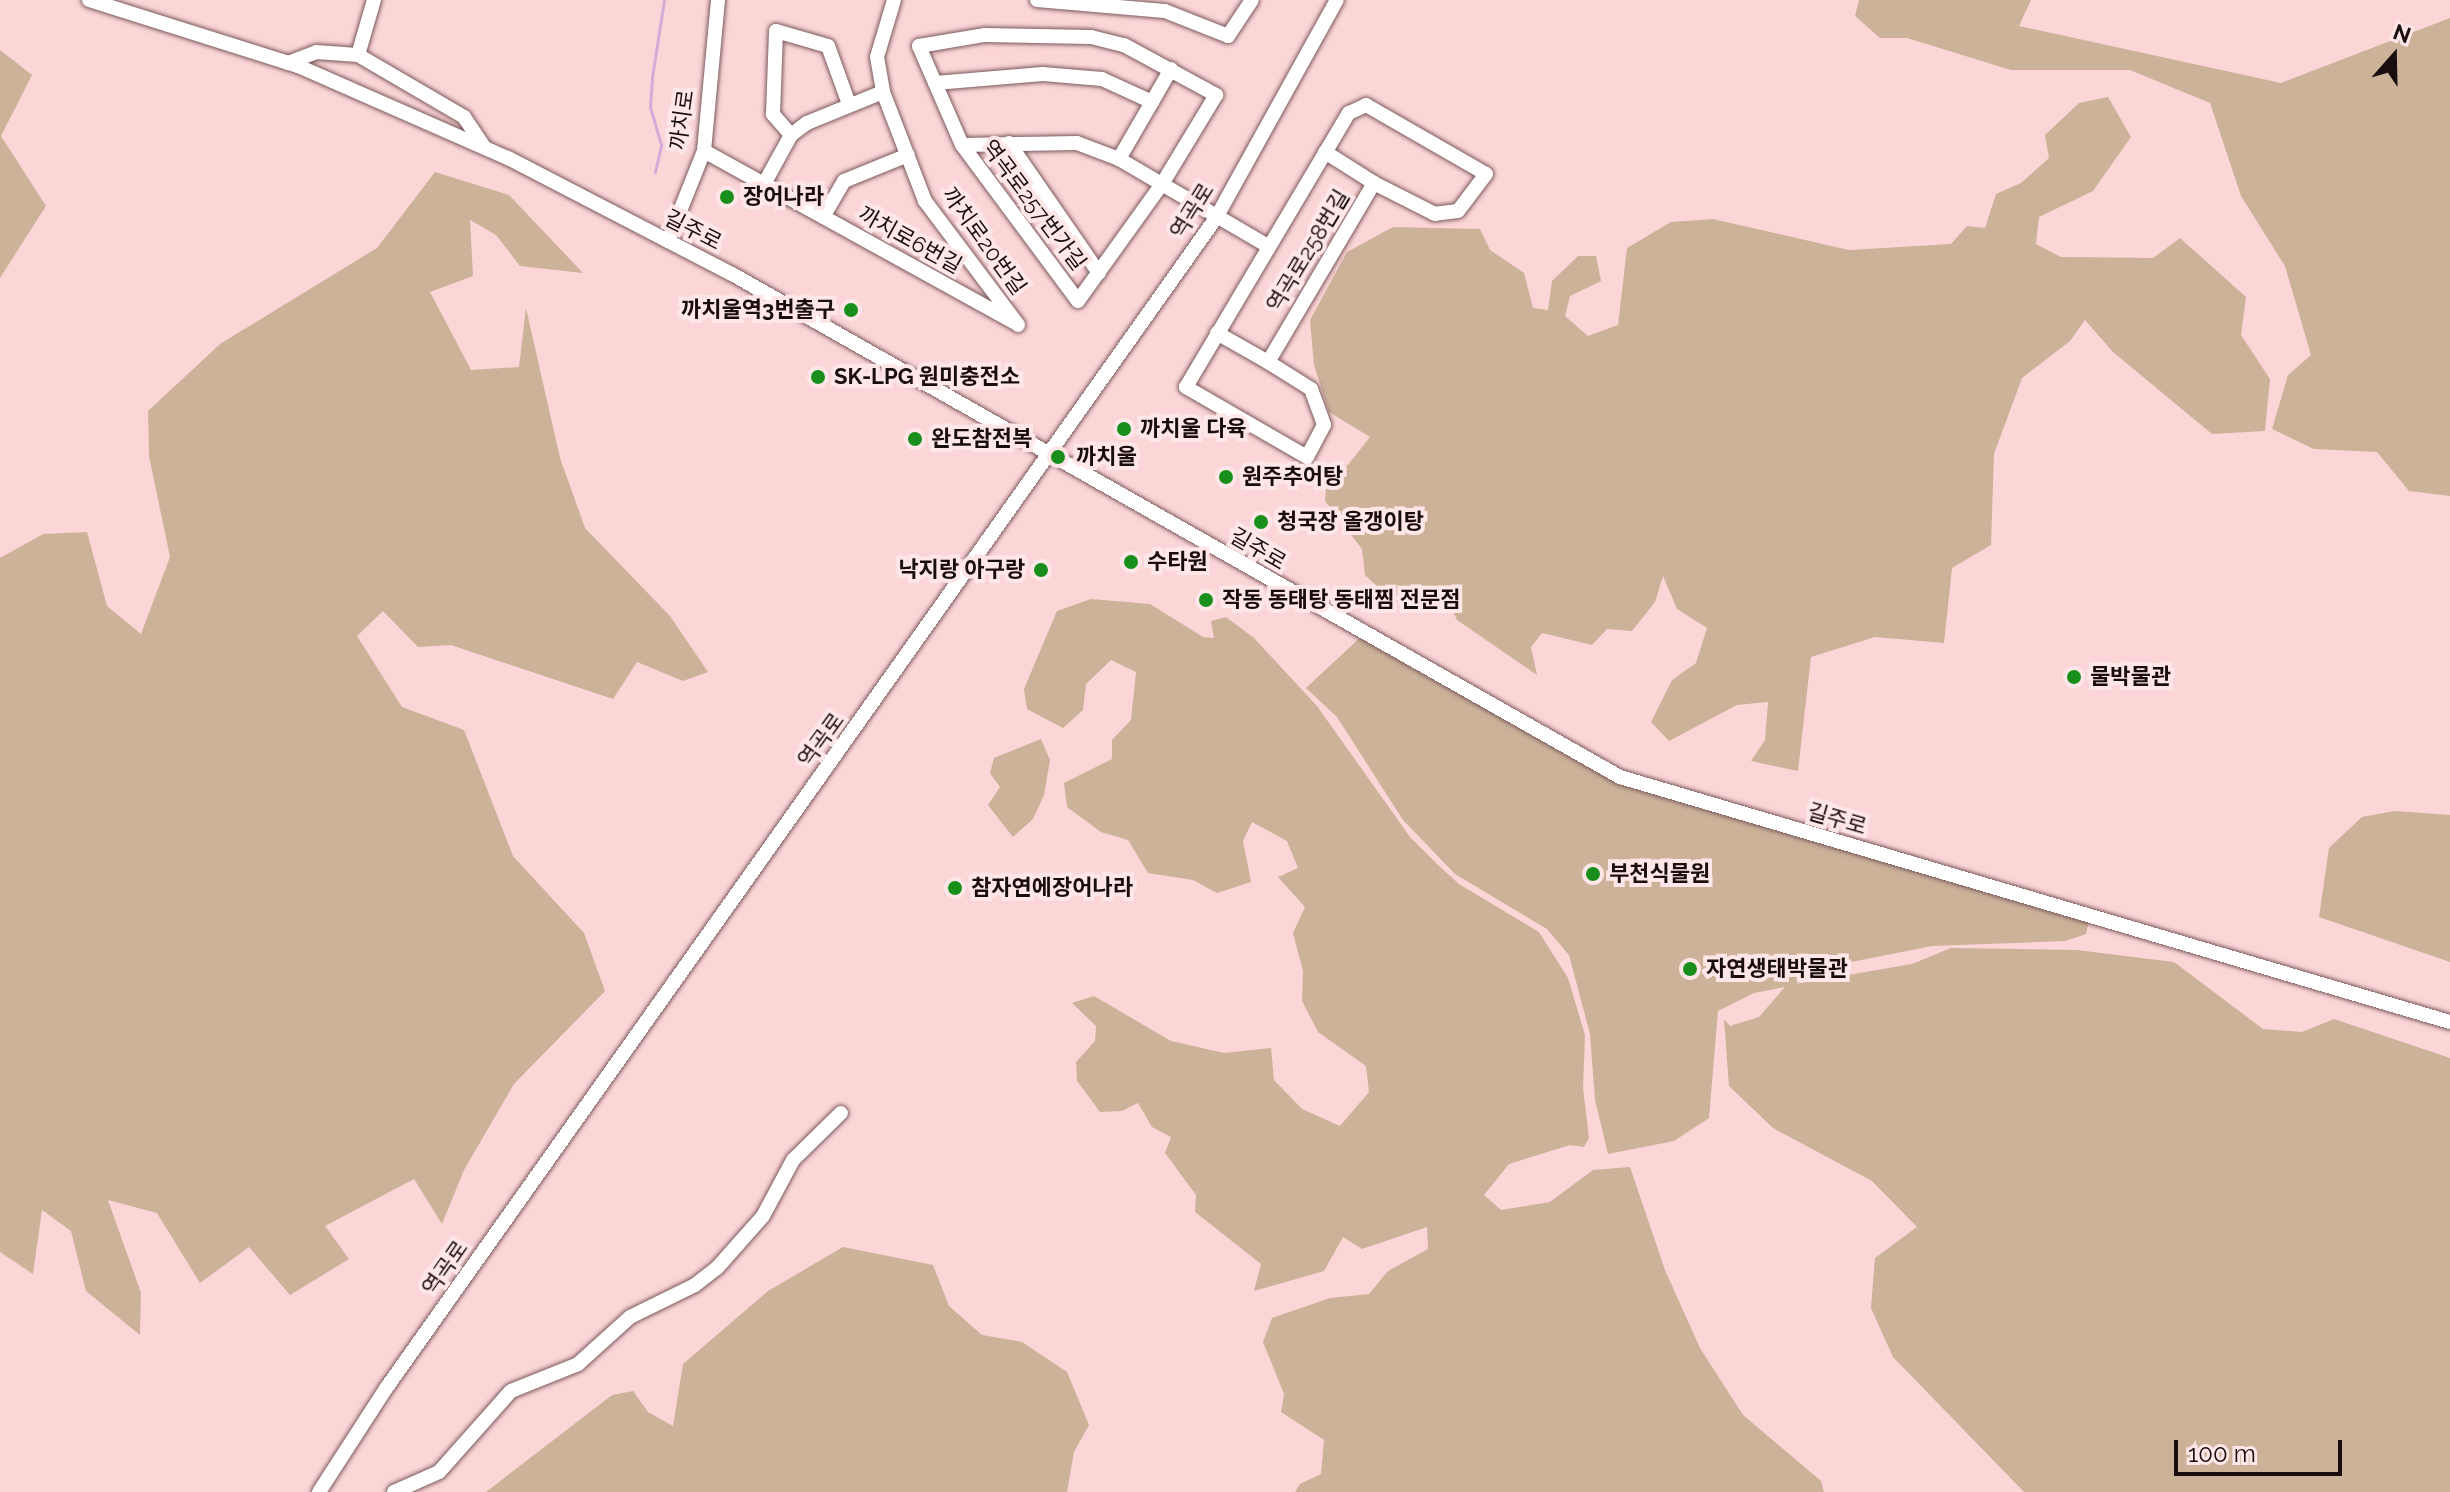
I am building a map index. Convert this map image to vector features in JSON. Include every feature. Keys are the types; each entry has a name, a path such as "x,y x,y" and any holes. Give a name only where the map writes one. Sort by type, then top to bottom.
{"street":[{"name":"길주로","path":"89,0 288,63 484,148 668,241 1620,777 2450,1022"},
{"path":"358,55 374,0"},
{"name":"까치로","path":"668,241 704,151 718,0"},
{"name":"까치로20번길","path":"894,0 877,57 883,92 925,201 1018,325"},
{"path":"1037,0 1165,11 1228,36 1249,1"},
{"name":"역곡로","path":"319,1492 387,1387 1052,455 1216,218 1337,0"},
{"path":"791,135 773,114 776,31 828,46 849,104"},
{"name":"역곡로257번가길","path":"985,35 1091,37 1124,45 1171,69 1216,95 1162,184 1078,301 962,145 919,46 985,35"},
{"path":"288,63 316,52 358,55 464,117 484,148"},
{"path":"1119,159 1171,69"},
{"path":"935,83 1058,75 1102,79 1152,102"},
{"path":"764,184 791,135 849,104 883,92"},
{"name":"역곡로258번길","path":"1366,105 1486,174 1458,211 1435,214 1374,183 1268,362 1311,389 1324,425 1307,457 1186,387 1349,113 1366,105"},
{"path":"1009,143 1099,273"},
{"name":"역곡로258번길","path":"962,145 1077,143 1119,159 1268,246"},
{"name":"까치로6번길","path":"704,151 1018,325"},
{"path":"1325,152 1374,183"},
{"name":"까치로6번길","path":"823,217 844,181 908,155"},
{"path":"1217,333 1268,362"},
{"path":"394,1492 439,1472 511,1391 578,1364 630,1317 695,1285 717,1268 763,1216 793,1160 841,1113"}],"shaded area":[{"path":"1859,0 2031,0 2019,26 2281,83 2450,18 2450,496 2409,491 2377,452 2314,449 2272,429 2288,375 2311,355 2285,266 2241,196 2210,103 2130,70 2011,70 1907,38 1880,38 1855,16"},
{"path":"0,50 32,75 1,136 46,206 0,278"},
{"path":"2108,97 2131,137 2093,191 2039,217 2036,244 2061,257 2153,258 2180,238 2246,297 2241,335 2270,379 2265,431 2212,434 2113,352 2085,320 2070,341 2022,378 1994,454 1991,545 1952,568 1944,643 1875,637 1811,657 1798,771 1751,761 1765,740 1768,702 1737,705 1669,741 1651,722 1672,680 1696,663 1707,628 1677,609 1663,576 1655,602 1632,631 1607,629 1592,645 1542,633 1531,647 1537,675 1457,620 1448,600 1424,609 1393,601 1365,575 1362,549 1325,501 1327,478 1348,465 1370,437 1329,412 1314,365 1310,320 1347,252 1393,227 1480,229 1490,250 1524,273 1533,308 1548,310 1552,281 1578,256 1596,256 1601,281 1570,296 1565,316 1588,336 1618,325 1627,248 1671,222 1713,219 1849,250 1951,244 1967,226 1985,228 1996,194 2021,183 2049,158 2045,135 2079,103"},
{"path":"435,172 509,195 583,273 520,266 496,235 470,220 473,276 430,292 471,370 519,367 526,308 560,458 585,528 670,616 708,672 683,681 637,662 613,699 451,645 418,647 383,611 357,636 402,707 464,730 513,856 584,933 605,991 514,1084 464,1170 442,1224 414,1179 325,1226 349,1259 290,1295 249,1247 200,1283 157,1213 108,1200 141,1293 140,1335 86,1291 71,1231 42,1210 33,1274 0,1252 0,558 43,534 87,532 107,606 141,634 170,557 149,456 148,411 220,344 377,248"},
{"path":"1091,599 1150,604 1203,637 1214,638 1211,621 1226,617 1254,638 1317,706 1410,837 1459,884 1539,932 1568,978 1585,1035 1583,1088 1589,1138 1584,1147 1570,1145 1509,1164 1484,1195 1501,1210 1550,1202 1593,1170 1630,1167 1665,1270 1700,1348 1743,1415 1821,1481 1824,1492 1295,1492 1300,1484 1321,1474 1324,1440 1281,1412 1284,1394 1263,1342 1272,1318 1330,1298 1369,1294 1388,1271 1428,1249 1427,1227 1362,1249 1343,1237 1324,1271 1254,1291 1261,1264 1195,1212 1196,1195 1165,1153 1171,1137 1152,1127 1138,1103 1122,1111 1100,1112 1077,1081 1076,1062 1095,1041 1096,1026 1072,1003 1094,996 1171,1041 1224,1053 1271,1048 1274,1080 1302,1109 1340,1126 1369,1092 1366,1066 1318,1032 1302,1001 1303,971 1293,933 1305,907 1278,877 1298,868 1287,841 1252,822 1243,841 1251,882 1217,893 1193,880 1148,873 1128,840 1101,832 1067,807 1064,783 1112,759 1112,740 1131,720 1136,672 1111,660 1086,684 1083,710 1063,728 1027,709 1024,689 1057,611"},
{"path":"1363,635 1620,777 2090,916 2086,934 2065,941 1932,946 1831,966 1796,984 1912,964 1951,948 2077,950 2174,962 2263,1029 2302,1032 2334,1019 2450,1058 2450,1492 2024,1492 1893,1357 1871,1308 1875,1258 1917,1227 1872,1181 1773,1128 1729,1086 1724,1019 1730,1026 1759,1017 1785,987 1754,993 1718,1011 1709,1118 1674,1141 1608,1154 1595,1100 1590,1034 1569,955 1547,929 1455,874 1403,820 1337,717 1306,688"},
{"path":"1041,739 1050,760 1044,795 1033,819 1013,837 988,805 1000,787 990,773 994,758"},
{"path":"2395,811 2450,815 2450,962 2319,917 2329,848 2362,817"},
{"path":"843,1247 933,1265 949,1306 982,1335 1022,1342 1067,1372 1089,1425 1074,1452 1067,1492 486,1492 612,1395 633,1391 648,1412 673,1426 683,1364 768,1291"}],"waterway":[{"path":"655,172 661,145 650,107 664,0"}],"place":[{"name":"장어나라","path":"727,197"},
{"name":"까치울역3번출구","path":"851,310"},
{"name":"SK-LPG 원미충전소","path":"818,377"},
{"name":"까치울 다육","path":"1124,429"},
{"name":"완도참전복","path":"915,439"},
{"name":"까치울","path":"1058,457"},
{"name":"원주추어탕","path":"1226,477"},
{"name":"청국장 올갱이탕","path":"1261,522"},
{"name":"수타원","path":"1131,562"},
{"name":"낙지랑 아구랑","path":"1041,570"},
{"name":"작동 동태탕 동태찜 전문점","path":"1206,600"},
{"name":"물박물관","path":"2074,677"},
{"name":"부천식물원","path":"1593,874"},
{"name":"참자연에장어나라","path":"955,888"},
{"name":"자연생태박물관","path":"1690,969"}]}
